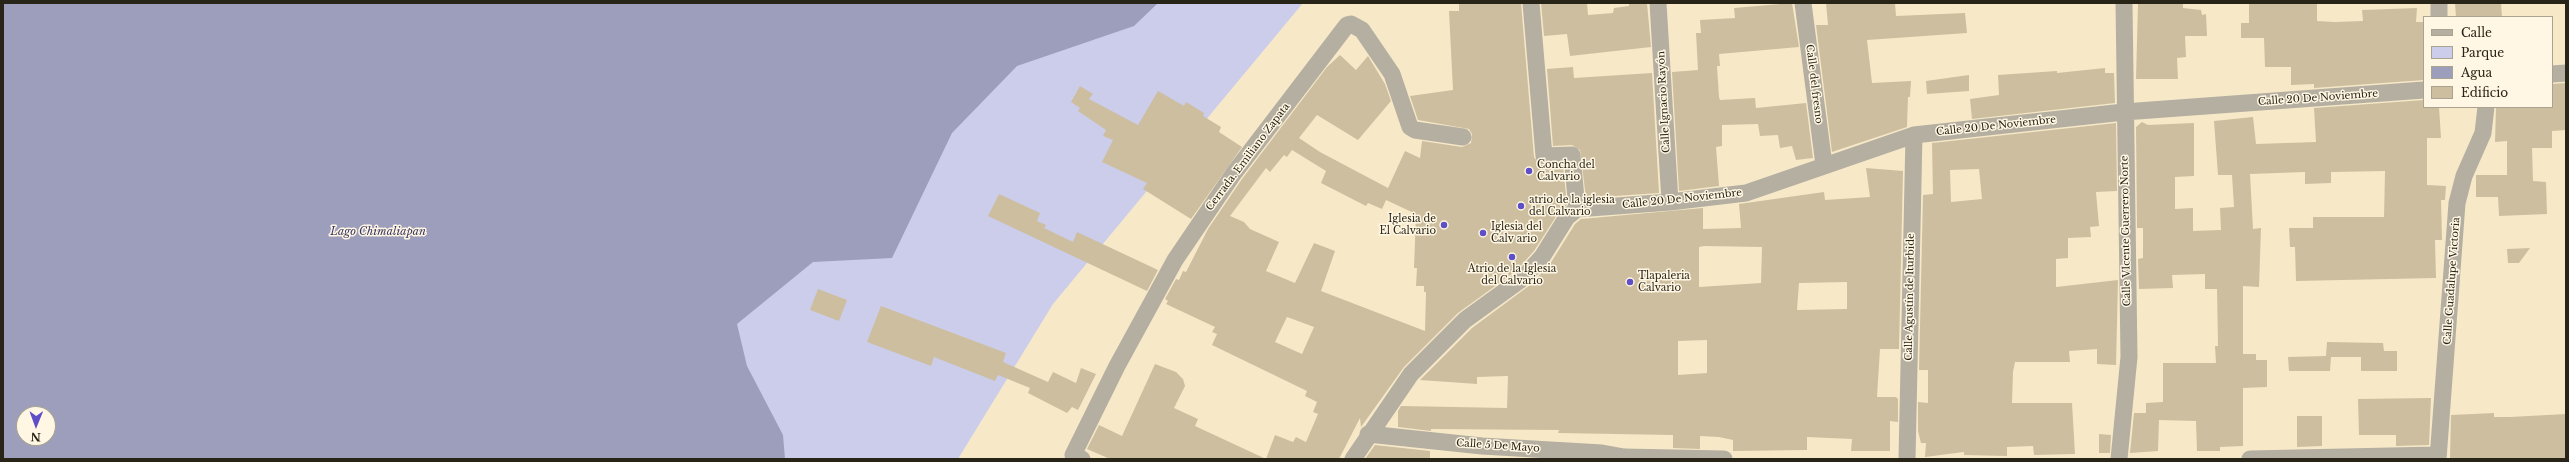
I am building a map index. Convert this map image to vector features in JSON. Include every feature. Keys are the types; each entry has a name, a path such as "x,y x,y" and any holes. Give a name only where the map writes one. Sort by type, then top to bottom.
{"street":[{"path":"1353,459 1368,434 1411,374 1465,320 1523,278 1542,257 1567,217 1577,209 1572,155 1544,156 1531,3"},
{"name":"Calle Ignacio Rayón","path":"1658,3 1670,202"},
{"name":"Calle del fresno","path":"1803,3 1824,165"},
{"name":"Calle VIcente Guerrero Norte","path":"2119,459 2129,358 2124,112 2124,3"},
{"path":"2439,3 2439,16"},
{"name":"Cerrada. Emiliano Zapata","path":"1077,457 1117,366 1175,260 1200,219 1347,25 1351,24 1362,30 1392,74 1410,127 1414,130 1463,137"},
{"path":"2553,74 2566,73"},
{"name":"Calle 20 De Noviembre","path":"1577,209 1670,202 1746,193 1914,135 2124,112 2423,90"},
{"name":"Calle Guadalupe Victoria","path":"2438,457 2457,203 2464,176 2483,133 2486,108"},
{"name":"Calle Agustín de Iturbide","path":"1907,459 1914,135"},
{"name":"Calle 5 De Mayo","path":"1368,434 1482,446 1602,453 1625,458 1724,459"},
{"path":"2250,459 2438,457"}],"green space":[{"name":"Lago Chimaliapan","path":"3,3 1303,3 1053,304 958,459 3,459"}],"water":[{"name":"Lago Chimaliapan","path":"3,3 1158,3 1134,26 1017,66 952,133 892,258 813,262 737,324 747,366 783,435 785,459 3,459"}],"building":[{"path":"1459,3 1521,3 1534,157 1540,165 1563,165 1567,205 1559,212 1534,251 1516,271 1458,313 1404,367 1361,427 1360,418 1339,459 1266,459 1275,435 1293,442 1296,437 1306,442 1318,414 1313,412 1317,402 1305,396 1307,391 1212,345 1217,334 1212,332 1215,327 1166,304 1168,301 1165,299 1176,279 1179,280 1183,271 1186,272 1208,229 1242,179 1327,67 1340,55 1356,70 1368,56 1385,84 1391,101 1358,140 1317,115 1299,138 1320,152 1388,188 1405,151 1420,158 1422,141 1462,147 1471,143 1472,134 1469,129 1418,120 1410,96 1453,90 1449,11 1459,11","holes":["1292,150 1326,171 1321,183 1366,206 1368,203 1382,209 1386,200 1416,214 1414,268 1417,268 1416,286 1424,286 1424,292 1426,292 1425,331 1321,291 1335,251 1314,243 1295,283 1266,271 1279,242 1250,229 1244,222 1230,216 1266,168 1270,172 1284,155 1287,157","1287,317 1314,327 1302,354 1275,342"]},
{"path":"1541,3 1587,3 1588,15 1613,13 1614,8 1629,6 1629,3 1647,3 1651,47 1570,56 1567,34 1544,36"},
{"path":"1792,3 1799,47 1719,54 1720,66 1717,66 1719,97 1720,100 1755,98 1756,108 1806,103 1813,158 1796,160 1792,146 1780,148 1778,135 1760,136 1758,124 1722,125 1722,146 1716,147 1719,186 1679,191 1672,72 1698,70 1696,33 1701,33 1700,20 1735,18 1734,8"},
{"path":"1826,3 1895,3 1896,16 1965,13 1967,33 1867,40 1872,83 1911,81 1910,97 1908,97 1907,127 1832,152 1816,25 1828,25"},
{"path":"2138,3 2183,3 2183,8 2201,10 2202,15 2206,14 2207,36 2185,36 2186,57 2177,58 2178,79 2136,79"},
{"path":"2249,3 2317,3 2317,21 2335,22 2363,21 2362,10 2417,8 2416,22 2423,22 2423,80 2314,88 2314,84 2291,85 2291,67 2265,67 2264,38 2241,38 2241,23 2249,23"},
{"path":"2455,3 2501,3 2502,16 2456,16"},
{"path":"1573,67 1574,78 1652,73 1659,193 1586,198 1580,150 1572,145 1553,146 1547,69"},
{"path":"2105,68 2105,73 2114,73 2115,103 1972,119 1970,99 1999,95 1998,75 2057,71 2057,73"},
{"path":"1969,75 1969,91 1927,94 1926,81"},
{"path":"2566,83 2566,130 2552,131 2552,148 2532,148 2533,181 2546,182 2547,214 2499,216 2498,197 2476,197 2476,175 2507,175 2507,141 2495,142 2496,108 2553,108 2553,84"},
{"path":"1080,86 1093,94 1089,99 1138,125 1158,91 1184,106 1186,102 1204,113 1203,116 1221,127 1219,132 1242,147 1191,219 1143,189 1147,183 1102,162 1113,140 1103,136 1106,130 1078,111 1080,108 1071,102"},
{"path":"2423,100 2423,108 2439,108 2441,138 2427,138 2427,185 2446,186 2445,200 2441,200 2442,240 2435,240 2436,278 2296,281 2295,247 2290,247 2289,228 2313,228 2313,217 2384,217 2385,171 2331,172 2331,183 2305,184 2305,172 2250,174 2253,229 2261,228 2259,287 2243,286 2243,354 2256,354 2256,360 2267,360 2267,387 2243,388 2243,446 2220,447 2220,451 2197,451 2196,421 2159,420 2158,451 2130,453 2134,413 2146,413 2146,403 2163,402 2163,363 2216,363 2215,346 2218,346 2217,289 2205,289 2205,274 2172,275 2173,288 2139,289 2138,259 2143,258 2143,228 2137,228 2136,127 2142,122 2148,125 2194,123 2194,176 2175,177 2175,209 2193,208 2193,231 2221,230 2220,208 2234,207 2232,175 2218,175 2214,121 2253,117 2256,144 2316,142 2314,108"},
{"path":"2116,123 2117,191 2096,192 2099,226 2090,227 2091,237 2068,238 2068,258 2056,259 2056,287 2118,280 2116,365 2097,364 2097,349 2069,351 2070,362 2015,362 2013,372 2012,403 2072,403 2075,454 2034,455 2033,446 2007,447 2007,456 1964,455 1964,452 1925,457 1926,443 1921,443 1918,431 1918,402 1928,403 1928,370 1919,370 1923,195 1933,194 1932,143","holes":["1979,169 1982,199 1951,202 1950,170"]},
{"path":"1866,168 1903,171 1899,349 1880,349 1877,397 1896,397 1898,399 1898,422 1890,421 1890,451 1851,451 1852,439 1807,437 1807,450 1733,451 1733,440 1719,437 1700,436 1700,449 1673,448 1673,435 1558,433 1559,430 1431,429 1431,431 1398,427 1398,411 1401,406 1507,408 1508,376 1477,377 1477,384 1420,380 1472,328 1530,285 1550,264 1575,224 1581,219 1703,208 1703,229 1741,228 1739,204 1824,192 1825,200 1870,197","holes":["1699,247 1762,247 1761,283 1699,287","1847,282 1847,309 1797,310 1799,283","1707,340 1707,373 1678,375 1678,341"]},
{"path":"999,194 1040,213 1037,221 1046,225 1044,228 1073,242 1077,232 1158,270 1147,291 988,216"},
{"path":"2530,248 2519,263 2508,263 2507,249"},
{"path":"818,289 847,300 839,321 810,310"},
{"path":"881,306 1006,353 1003,362 1048,382 1053,372 1076,383 1081,368 1096,374 1078,410 1072,407 1067,413 1028,393 1030,388 998,375 995,381 934,357 931,366 867,342"},
{"path":"2327,342 2383,343 2384,351 2397,351 2397,371 2361,371 2361,357 2331,357 2330,371 2289,371 2288,357 2326,356"},
{"path":"1155,364 1176,372 1183,379 1185,386 1174,408 1198,419 1195,426 1266,459 1110,459 1087,449 1099,425 1122,436"},
{"path":"2431,398 2429,445 2396,446 2396,435 2359,435 2358,399"},
{"path":"2494,413 2494,417 2566,414 2566,459 2450,459 2451,415"},
{"path":"2297,416 2322,416 2322,446 2297,447"},
{"path":"2099,434 2111,435 2110,453 2099,453"},
{"path":"1375,445 1430,451 1430,459 1365,459"}],"place":[{"name":"Concha del Calvario","path":"1529,171"},
{"name":"atrio de la iglesia del Calvario","path":"1521,206"},
{"name":"Iglesia de El Calvario","path":"1444,225"},
{"name":"Iglesia del Calv ario","path":"1483,233"},
{"name":"Atrio de la Iglesia del Calvario","path":"1512,257"},
{"name":"Tlapaleria Calvario","path":"1630,282"}]}
